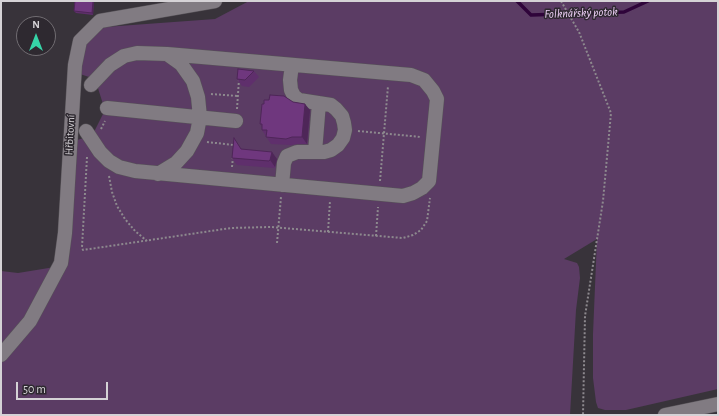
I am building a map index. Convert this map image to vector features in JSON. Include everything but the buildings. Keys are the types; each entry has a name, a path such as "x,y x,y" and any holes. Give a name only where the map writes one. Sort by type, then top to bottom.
{"street":[{"name":"Hřbitovní","path":"1,355 30,321 61,263 65,232 75,65 80,41 100,21 215,1"},
{"path":"86,131 100,152 109,161 119,167 158,174 403,196 422,188 429,181 437,99 433,90 424,80 411,75 167,54 137,53 124,56 110,65 91,85"},
{"path":"158,174 182,158 194,141 200,117 200,105 193,81 178,61 167,54"},
{"path":"282,185 284,163 287,156 297,152 324,152 331,150 338,145 343,138 345,130 342,116 331,105 299,100 294,96 291,90 290,80 292,65"},
{"path":"314,152 319,103"},
{"path":"107,108 236,121"},
{"path":"665,415 718,404"}],"path":[{"path":"561,1 579,32 611,113 603,201 585,316 583,415"},
{"path":"376,236 390,73"},
{"path":"197,93 238,96"},
{"path":"345,130 433,138"},
{"path":"194,141 234,145"},
{"path":"95,145 89,151 87,156 83,250 231,228 278,227 403,238 413,235 421,230 427,221 429,212 429,181"},
{"path":"109,161 109,177 117,206 125,220 147,241"},
{"path":"277,243 282,185"},
{"path":"328,232 331,190"}],"shaded area":[{"path":"249,1 718,1 718,389 626,410 605,410 598,408 593,378 593,334 597,239 564,259 577,263 580,278 576,310 570,415 1,415 1,271 18,273 67,265 77,140 93,134 103,114 103,104 96,82 92,78 80,74 86,44 95,33 105,27 215,19"}],"waterway":[{"name":"Folknářský potok","path":"517,1 531,15 624,12 648,1"}]}
